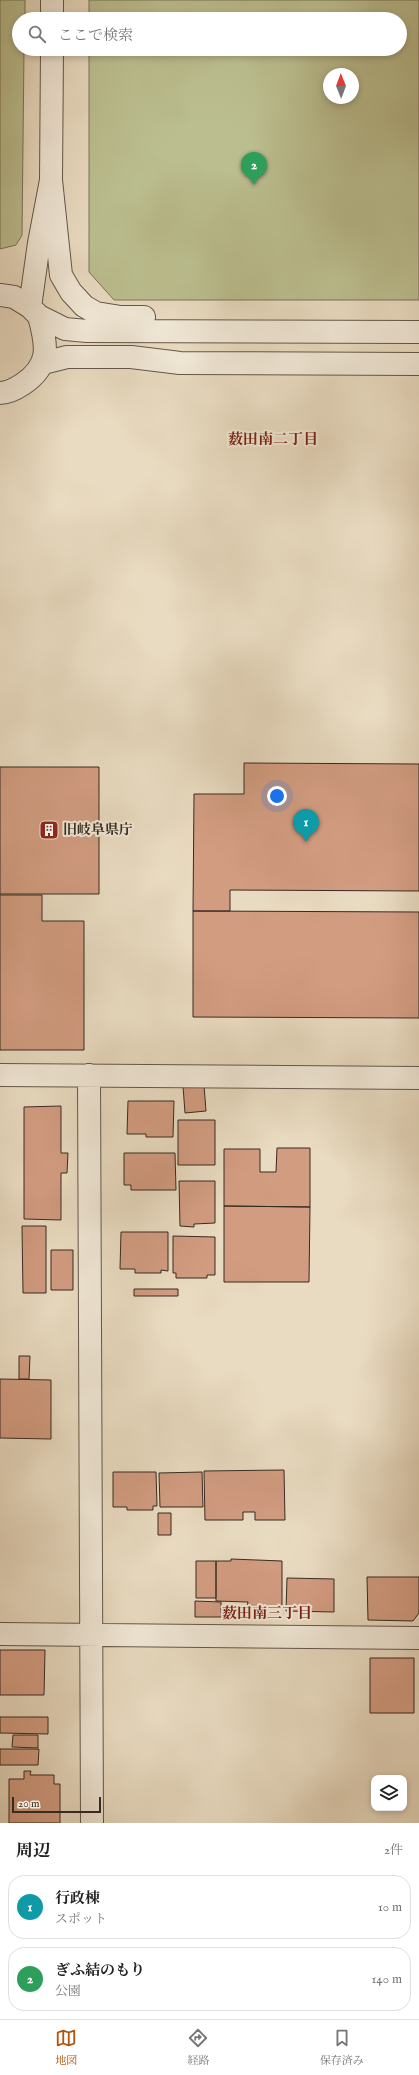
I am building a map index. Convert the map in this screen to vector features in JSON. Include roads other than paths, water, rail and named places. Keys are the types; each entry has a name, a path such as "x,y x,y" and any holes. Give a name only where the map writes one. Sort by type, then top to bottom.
{"street":[{"path":"52,0 52,12"},
{"path":"52,56 51,180 61,275 71,292 84,306 96,313 115,316 172,318 215,332"},
{"path":"0,393 20,387 35,376 43,364 46,340 34,312 39,243 51,180"},
{"path":"0,295 14,297 34,312 64,329 86,331 419,332"},
{"path":"43,364 67,357 131,357 180,363 419,364"},
{"path":"0,1075 419,1078"},
{"path":"88,1075 93,1634 92,1823"},
{"path":"0,1634 419,1638"}],"place":[{"name":"ぎふ結のもり","path":"254,185"},
{"name":"旧岐阜県庁","path":"49,830"},
{"name":"行政棟","path":"306,842"}],"district":[{"name":"薮田南二丁目","path":"273,439"},
{"name":"薮田南三丁目","path":"267,1613"}]}
